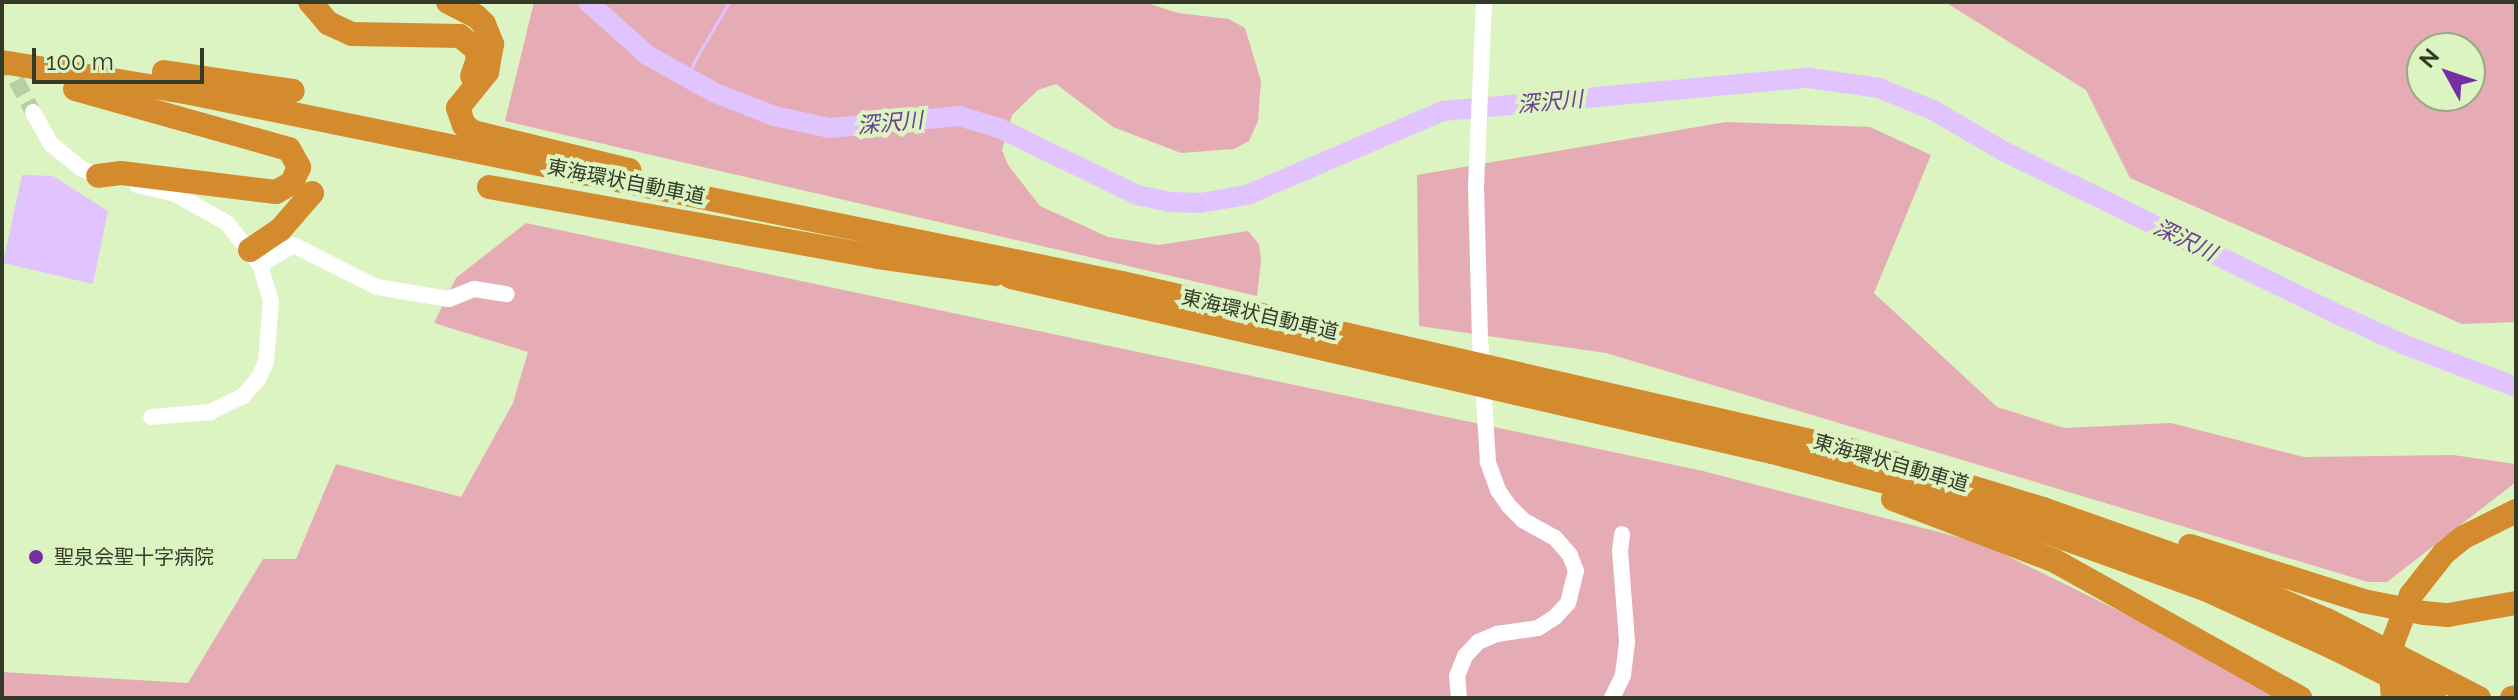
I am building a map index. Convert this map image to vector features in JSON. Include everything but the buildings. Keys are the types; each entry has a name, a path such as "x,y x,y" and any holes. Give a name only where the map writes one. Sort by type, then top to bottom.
{"highway":[{"path":"310,2 328,23 352,34 450,34 470,41 478,59 476,69 470,79 451,91"},
{"path":"448,2 476,16 492,44 487,72 458,108 459,118 473,132 556,150 771,209"},
{"path":"2,60 151,70 293,91"},
{"name":"東海環状自動車道","path":"2,60 185,92 589,177 771,209 1122,283 1587,387 1850,450 1957,481 2179,557 2327,620 2434,690"},
{"path":"2,73 93,92 289,149 299,167 292,183 276,192 121,173 98,176"},
{"name":"東海環状自動車道","path":"2,73 235,111 996,274 1873,477 2016,521 2205,589 2434,690 2479,698"},
{"path":"489,187 878,257 996,274"},
{"path":"255,258 312,193"},
{"path":"1636,420 1904,503 2055,561 2300,698"},
{"path":"1957,481 2094,515 2363,601 2448,615 2516,603"},
{"path":"2393,698 2390,663 2393,642 2405,607 2427,572 2464,537 2516,511"}],"street":[{"path":"1459,698 1457,676 1465,656 1487,638 1538,628 1555,617 1568,603 1576,571 1570,555 1555,538 1523,520 1498,490 1488,462 1480,339 1476,186 1484,10"},
{"path":"33,112 51,144 98,176 175,194 198,204 227,223 255,258 271,301 266,362 258,379 243,396 210,412 151,417"},
{"path":"255,258 293,245 377,287 449,299 474,289 507,294"},
{"path":"1612,698 1623,675 1627,641 1620,551 1622,534"}],"shaded area":[{"path":"534,2 1144,2 1178,13 1229,19 1245,28 1261,81 1258,121 1249,141 1234,149 1181,153 1113,127 1056,84 1038,90 1012,115 1002,150 1008,165 1040,206 1108,237 1159,245 1248,231 1259,244 1261,261 1257,296 505,121"},
{"path":"1945,2 2516,2 2516,322 2462,324 2130,178 2086,90"},
{"path":"1726,122 1870,127 1931,155 1874,293 1997,407 2064,428 2171,423 2304,457 2453,455 2516,464 2516,482 2387,582 2368,582 1606,353 1419,326 1417,175"},
{"path":"22,175 53,176 108,211 93,284 3,263"},
{"path":"526,223 1703,471 1981,543 2296,698 2,698 2,672 188,683 263,559 296,559 336,464 461,497 513,403 528,352 434,323 456,278"}],"waterway":[{"name":"深沢川","path":"588,2 647,55 715,93 774,116 830,128 959,116 999,128 1137,195 1171,202 1200,203 1247,195 1443,111 1809,78 1879,88 1933,110 2005,152 2346,318 2405,345 2516,387"},
{"path":"689,77 695,60 729,2"}],"tunnel":[{"path":"5,59 33,112"}],"place":[{"name":"聖泉会聖十字病院","path":"36,557"}]}
